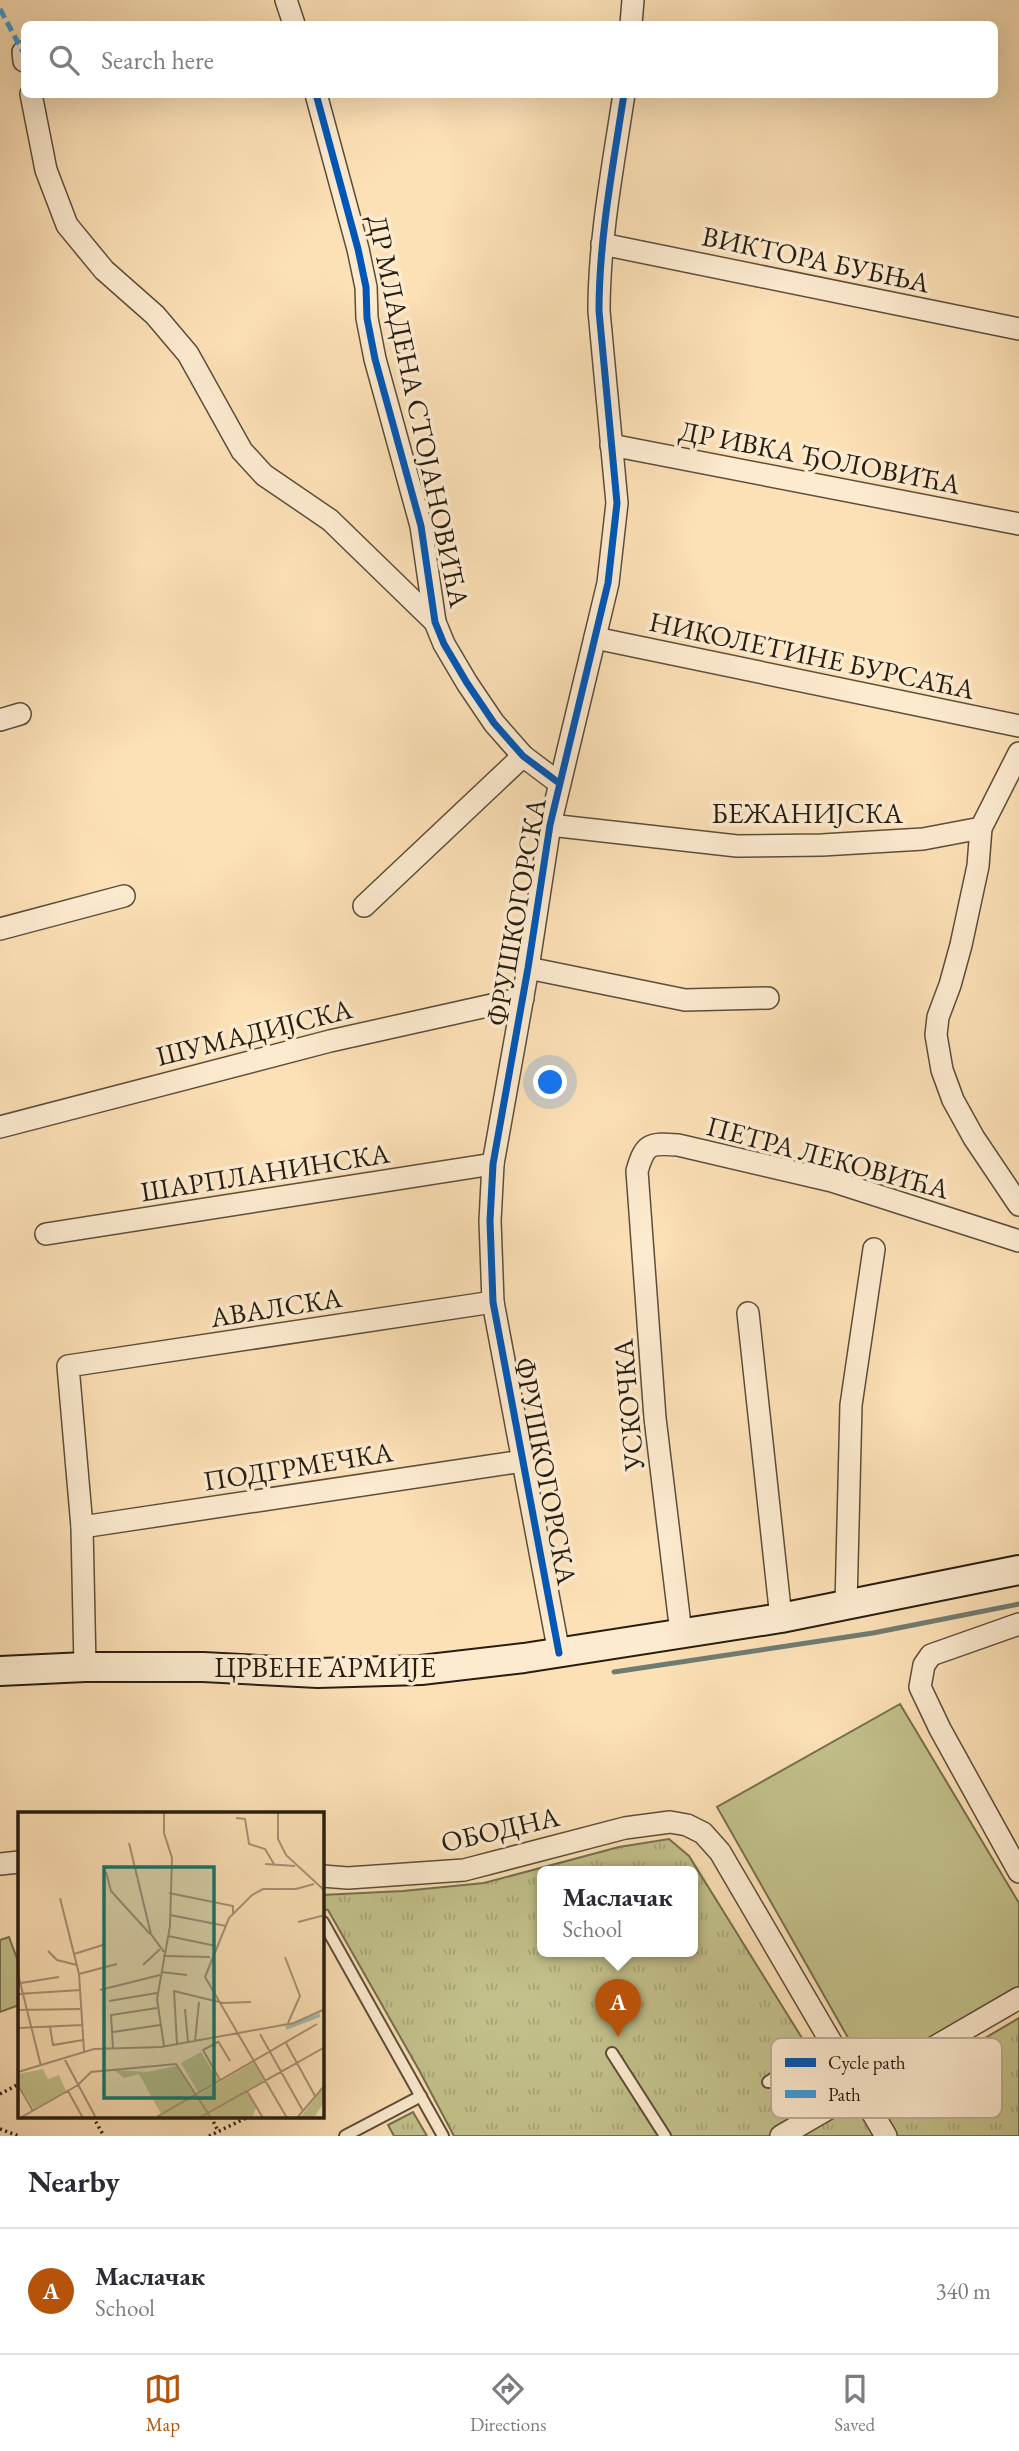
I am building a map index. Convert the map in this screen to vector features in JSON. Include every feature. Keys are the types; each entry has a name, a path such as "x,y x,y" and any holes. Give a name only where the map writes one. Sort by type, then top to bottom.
{"main road":[{"name":"ЦРВЕНЕ АРМИЈЕ","path":"0,1671 85,1667 203,1667 318,1673 421,1671 559,1653 781,1618 1019,1570"}],"street":[{"path":"286,0 293,21"},
{"path":"631,21 633,0"},
{"path":"32,98 46,170 67,225 104,270 155,315 188,354 242,451 264,475 330,520 435,622"},
{"name":"ДР МЛАДЕНА СТОЈАНОВИЋА","path":"317,98 358,249 366,287 367,318 375,359 421,526 435,622 444,644 494,723 523,756 559,783"},
{"name":"ФРУШКОГОРСКА","path":"559,1653 494,1303 490,1256 494,1164 550,825 608,583 614,544 617,503 599,311 602,244 623,98"},
{"name":"ВИКТОРА БУБЊА","path":"602,244 1019,329"},
{"name":"ДР ИВКА ЂОЛОВИЋА","path":"611,445 1019,524"},
{"name":"НИКОЛЕТИНЕ БУРСАЋА","path":"595,638 1019,726"},
{"path":"1019,753 981,828 978,866 967,919 950,985 938,1017 936,1035 942,1070 953,1100 1019,1205"},
{"path":"364,906 523,756"},
{"name":"БЕЖАНИЈСКА","path":"550,825 737,846 822,845 923,839 981,828"},
{"path":"0,929 124,896"},
{"path":"528,968 685,1000 768,998"},
{"name":"ШУМАДИЈСКА","path":"0,1127 330,1041 523,998"},
{"name":"ПЕТРА ЛЕКОВИЋА","path":"637,1171 642,1154 648,1147 657,1143 678,1145 832,1181 1019,1241"},
{"name":"ШАРПЛАНИНСКА","path":"46,1234 494,1164"},
{"name":"УСКОЧКА","path":"637,1171 655,1418 681,1633"},
{"path":"846,1604 851,1405 874,1249"},
{"name":"АВАЛСКА","path":"82,1527 68,1366 494,1303"},
{"path":"748,1313 781,1618"},
{"name":"ПОДГРМЕЧКА","path":"82,1527 523,1461"},
{"path":"82,1527 85,1667"},
{"path":"1019,1624 931,1655 924,1665 920,1687 1019,1872"},
{"name":"ОБОДНА","path":"324,1877 348,1878 464,1870 625,1828 670,1822 687,1825 703,1833 720,1852 829,2038"},
{"path":"0,1864 18,1862"},
{"path":"951,2038 1019,1998"},
{"path":"781,2136 813,2118"},
{"path":"876,2118 886,2136"}],"lane":[{"path":"324,1924 443,2136"},
{"path":"612,2053 665,2136"},
{"path":"345,2136 421,2096"}],"path":[{"path":"0,2094 18,2085"},
{"path":"94,2118 104,2136"},
{"path":"212,2118 218,2131"},
{"path":"209,2136 246,2118"},
{"path":"0,2129 19,2136"}],"green space":[{"path":"900,1704 1019,1903 1019,1987 929,2038 848,2038 717,1807"},
{"path":"669,1839 689,1856 695,1866 548,1866 619,1847"},
{"path":"537,1869 537,1957 698,1957 698,1870 802,2038 771,2038 771,2118 1002,2118 1002,2038 985,2038 1019,2018 1019,2136 454,2136 328,1910 324,1909 324,1895 484,1883"},
{"path":"9,1937 18,1961 18,2005 0,2012 0,1940"},
{"path":"413,2112 427,2136 394,2136 388,2125"}],"waterway":[{"path":"614,1672 873,1633 1019,1604"}],"marked path":[{"path":"0,9 21,48"}],"cycle path":[{"path":"317,98 358,249 366,287 367,318 375,359 421,526 435,622 444,644 494,723 523,756 559,783"},
{"path":"559,1653 493,1302 490,1221 493,1164 550,825 608,583 617,503 599,311 607,202 623,98"}],"place":[{"name":"Маслачак","path":"618,2037"}]}
